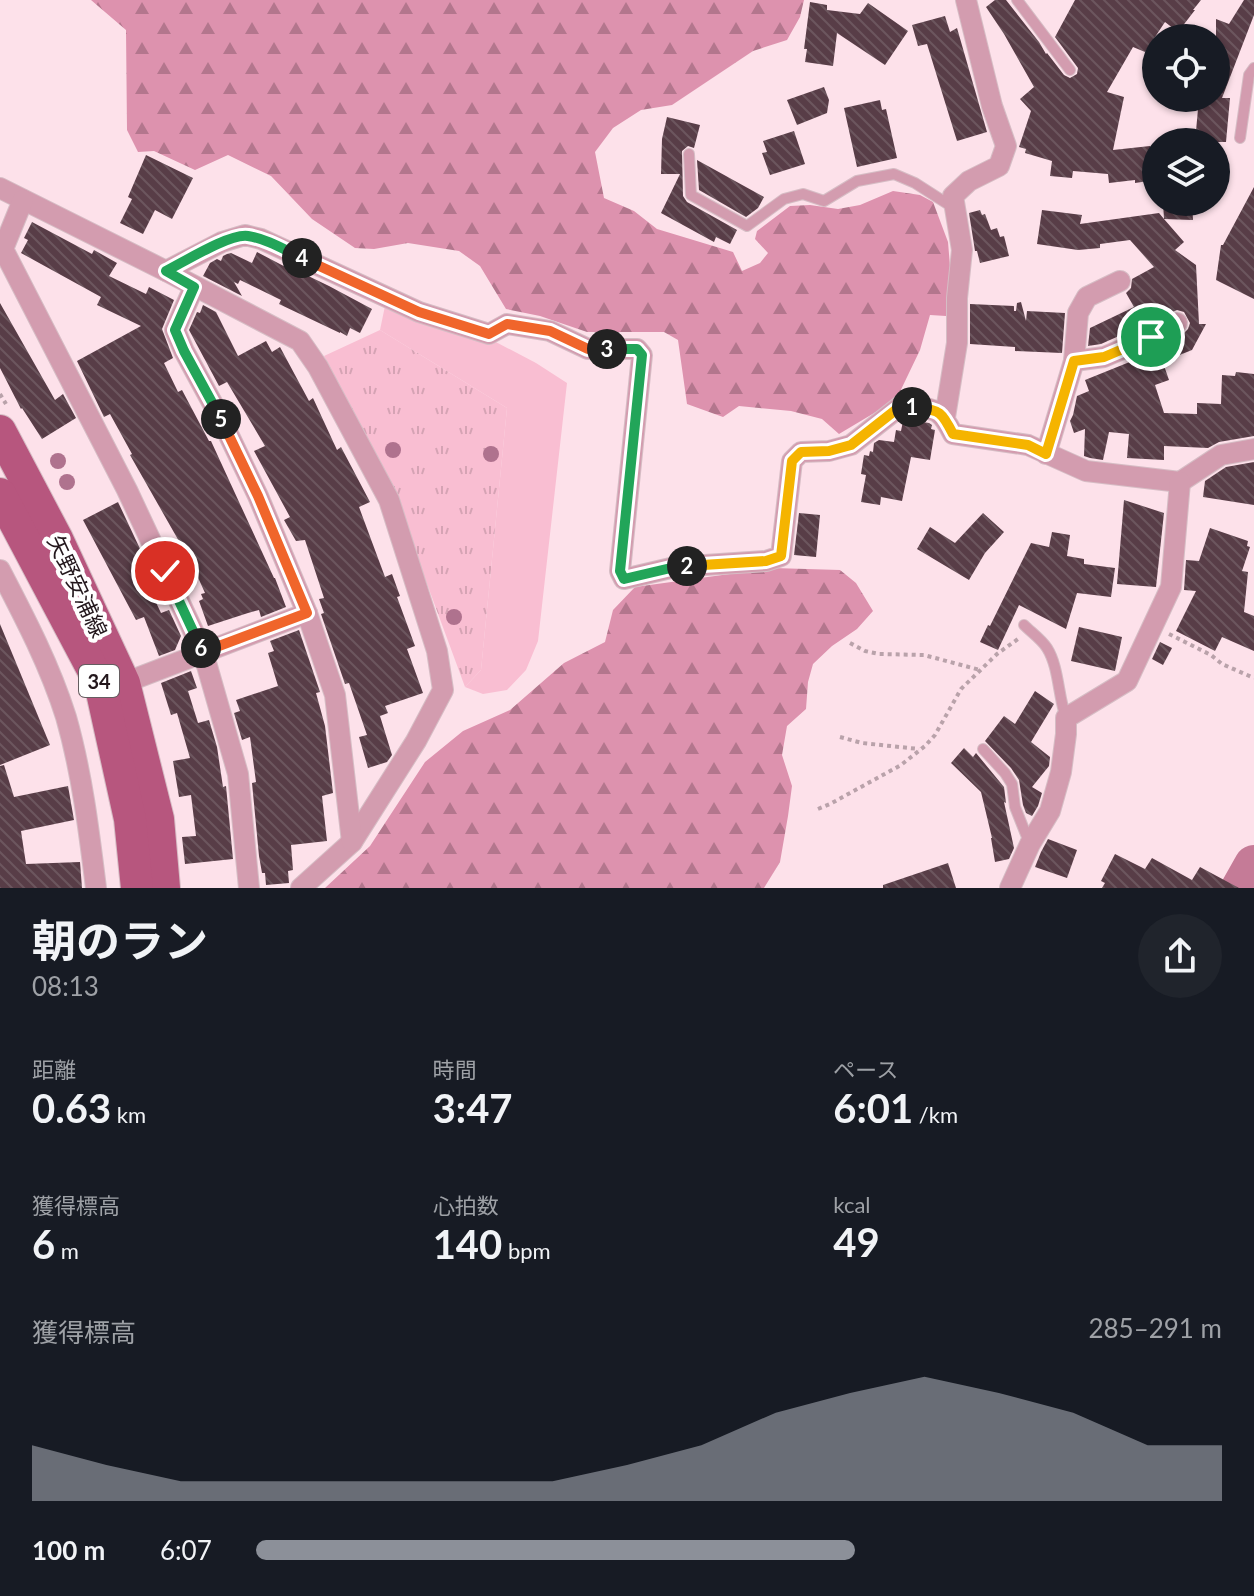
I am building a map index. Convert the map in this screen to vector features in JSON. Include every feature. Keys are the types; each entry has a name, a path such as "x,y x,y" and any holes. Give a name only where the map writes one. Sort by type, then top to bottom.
{"main road":[{"name":"矢野安浦線","path":"0,431 57,539 124,683 158,819 164,888"},
{"name":"矢野安浦線","path":"0,494 100,683 130,819 137,888"}],"street":[{"path":"945,417 957,343 957,298 962,250 953,196 981,173 999,166 1006,146 984,76 966,0"},
{"path":"0,188 300,341 318,367 389,500 437,651 443,690 416,741 352,842 301,888"},
{"path":"23,200 3,249 127,490 203,652 238,774 249,888"},
{"path":"166,271 222,242 245,235 261,239 419,312 489,334 507,324 550,331 588,349 637,349 642,355 620,571 624,579 675,567 766,561 781,556 792,461 801,452 829,451 851,445 902,405 937,411 945,417 953,434 1028,445 1086,471 1180,482 1221,455 1254,449"},
{"path":"1046,454 1074,361 1078,313 1087,297 1120,281"},
{"path":"194,287 175,330 258,496 307,613 335,695 352,842"},
{"path":"1074,361 1104,357 1177,323"},
{"path":"1010,888 1030,844 1050,811 1061,772 1066,718 1127,681 1171,587 1180,482"},
{"path":"0,570 35,636 65,717 87,809 96,888"},
{"path":"124,683 307,613"}],"lane":[{"path":"1017,0 1070,70"},
{"path":"1240,138 1249,75 1254,68"},
{"path":"689,154 691,195 747,226 784,199 803,194 824,201 857,181 894,174 955,208"},
{"path":"1027,628 1047,648 1066,718"},
{"path":"983,749 1012,784 1015,807 1030,844"}],"path":[{"path":"1152,626 1254,678"},
{"path":"818,809 901,765 921,750 935,735 961,689 1027,628"},
{"path":"850,643 879,654 924,655 980,670"},
{"path":"840,737 862,743 921,750"}],"green space":[{"path":"91,0 804,0 800,17 787,40 753,51 672,105 641,110 613,128 595,152 604,198 634,211 657,229 733,252 742,271 760,263 768,253 755,239 757,231 790,206 838,209 860,205 893,191 920,195 933,202 948,242 951,278 946,316 930,315 920,350 896,400 839,434 822,419 791,411 739,406 723,417 687,404 678,340 664,332 587,332 540,316 506,309 480,266 459,251 408,243 374,249 355,248 312,219 271,176 228,155 195,170 154,151 138,152 127,130 126,30"},
{"path":"385,306 492,340 567,383 538,641 526,670 507,690 483,694 465,687 481,670 507,408 380,330"},
{"path":"380,330 507,408 481,670 465,687 416,554 324,356"},
{"path":"773,568 840,570 856,583 873,611 857,629 813,664 806,709 787,726 782,755 792,786 788,816 780,862 764,888 325,888 370,846 425,762 463,731 510,710 564,663 605,642 613,610 635,587"}],"building":[{"path":"995,0 1006,0 1046,54 1070,78 1077,74 1078,68 1055,37 1075,0 1201,0 1184,24 1142,24 1142,51 1133,47 1107,92 1124,97 1113,150 1142,147 1142,182 1109,183 1108,174 1073,171 1072,178 1050,176 1052,161 1025,153 1026,149 1019,147 1031,111 1020,99 1034,87 986,7"},
{"path":"1244,0 1254,0 1254,15 1230,77 1230,24"},
{"path":"810,2 827,5 827,10 860,14 868,3 908,31 885,65 837,33 833,66 805,62"},
{"path":"945,16 950,32 957,28 987,132 957,141 927,44 918,46 912,25"},
{"path":"824,87 829,100 827,113 797,125 787,100"},
{"path":"880,100 882,110 886,109 897,158 857,167 844,108"},
{"path":"1198,112 1229,112 1227,128 1196,128"},
{"path":"667,117 700,125 694,148 688,146 682,151 683,196 687,202 737,230 730,244 716,237 714,242 661,213 680,174 661,174 662,139"},
{"path":"794,131 805,164 770,175 762,153 767,152 763,141"},
{"path":"146,155 193,178 172,219 155,210 143,234 120,223 132,199 128,197"},
{"path":"697,160 764,197 758,208 746,217 699,190"},
{"path":"1254,187 1254,299 1216,280 1221,245"},
{"path":"980,210 982,215 985,214 991,230 997,228 1000,237 1004,236 1009,256 980,263 969,213"},
{"path":"1042,210 1082,215 1080,224 1142,215 1162,216 1184,242 1175,250 1196,265 1199,324 1206,324 1192,350 1172,358 1161,357 1169,380 1155,385 1164,413 1197,414 1197,403 1221,404 1222,375 1235,376 1236,372 1254,374 1254,436 1219,442 1208,448 1164,446 1164,460 1127,458 1129,434 1109,432 1103,460 1090,458 1084,456 1085,429 1074,433 1070,421 1077,396 1089,391 1085,380 1142,357 1138,356 1183,334 1190,323 1184,312 1177,310 1101,344 1088,346 1090,328 1134,307 1126,293 1131,288 1132,279 1154,267 1130,240 1078,250 1037,244"},
{"path":"1164,216 1193,216 1193,220 1164,219"},
{"path":"32,222 92,254 94,250 117,263 109,276 146,294 149,287 174,300 162,329 173,358 164,363 178,392 182,390 211,441 286,607 261,617 259,610 208,626 199,601 203,599 201,594 205,593 182,542 130,455 110,414 104,417 77,361 141,326 97,305 101,297 21,253"},
{"path":"257,252 372,309 360,333 350,328 347,336 340,333 279,304 281,300 240,280 238,284 234,282 242,296 203,276 210,263 217,259 221,261 227,254 252,263"},
{"path":"1021,302 1026,321 1027,311 1065,313 1062,353 1015,351 1015,347 970,344 970,304 1014,306 1016,311 1017,303"},
{"path":"0,303 55,400 63,394 76,418 42,439 21,409 0,368"},
{"path":"203,305 216,312 238,356 266,341 272,352 280,347 309,401 313,398 337,450 341,447 370,502 359,507 385,577 392,574 400,596 397,597 415,646 407,649 423,693 385,706 388,713 380,716 392,755 387,762 368,768 359,737 367,735 349,683 345,684 321,614 324,613 319,599 324,598 305,540 296,541 284,520 290,517 254,451 265,446 227,382 219,386 189,330"},
{"path":"906,419 929,423 935,430 930,460 911,457 902,501 881,497 880,505 861,502 866,475 861,474 864,455 869,456 870,451 873,452 874,443 879,440 894,442 896,430 901,431"},
{"path":"1254,462 1254,505 1203,497 1205,481 1226,467"},
{"path":"1124,500 1164,513 1156,587 1117,584"},
{"path":"118,502 150,570 142,573 161,613 169,610 181,636 175,650 159,656 144,617 136,620 83,520"},
{"path":"799,513 820,515 816,557 794,555"},
{"path":"983,513 1004,532 985,553 969,580 917,549 930,527 955,543"},
{"path":"1210,528 1248,541 1247,546 1250,547 1242,571 1248,572 1244,612 1254,616 1254,651 1222,637 1215,651 1176,631 1196,591 1184,590 1186,560 1199,561"},
{"path":"1052,532 1070,535 1067,556 1084,559 1084,564 1115,568 1111,597 1077,593 1066,629 1019,605 998,650 980,642 1031,543 1049,547"},
{"path":"0,624 50,745 0,765"},
{"path":"1079,627 1122,637 1115,671 1071,661"},
{"path":"299,630 320,692 316,693 325,726 333,793 322,796 327,841 291,845 293,870 288,871 289,883 266,885 259,856 252,783 256,782 250,737 242,740 234,713 240,711 236,700 278,686 268,653 274,651 270,641"},
{"path":"1160,642 1172,648 1163,665 1152,659"},
{"path":"191,671 197,688 188,691 198,723 209,720 223,787 226,786 233,859 185,864 182,837 196,836 191,795 179,797 173,761 190,758 177,713 171,715 161,683"},
{"path":"1035,691 1054,704 1031,742 1050,757 1049,766 1032,787 1042,793 1032,816 1026,813 1023,805 1019,780 985,741 1004,716 1015,724"},
{"path":"964,748 973,757 976,753 1004,787 1004,802 1014,848 1009,859 995,862 981,792 951,763"},
{"path":"4,765 14,797 68,786 74,820 21,831 26,864 80,862 82,888 0,888 0,766"},
{"path":"1048,839 1077,850 1067,878 1035,867"},
{"path":"1115,854 1145,869 1152,858 1192,880 1200,867 1239,888 1102,888 1105,883 1101,881"},
{"path":"948,863 956,888 883,888 883,885"}],"waterway":[{"path":"1241,888 1254,865"}],"route":[{"path":"165,571 203,652 307,613 258,496 175,330 194,287 166,271 222,242 245,235 261,239 419,312 489,334 507,324 550,331 588,349 637,349 642,355 620,571 624,579 675,567 766,561 781,556 792,461 801,452 829,451 851,445 902,405 937,411 945,417 953,434 1028,445 1046,454 1074,361 1104,357 1151,337"}]}
